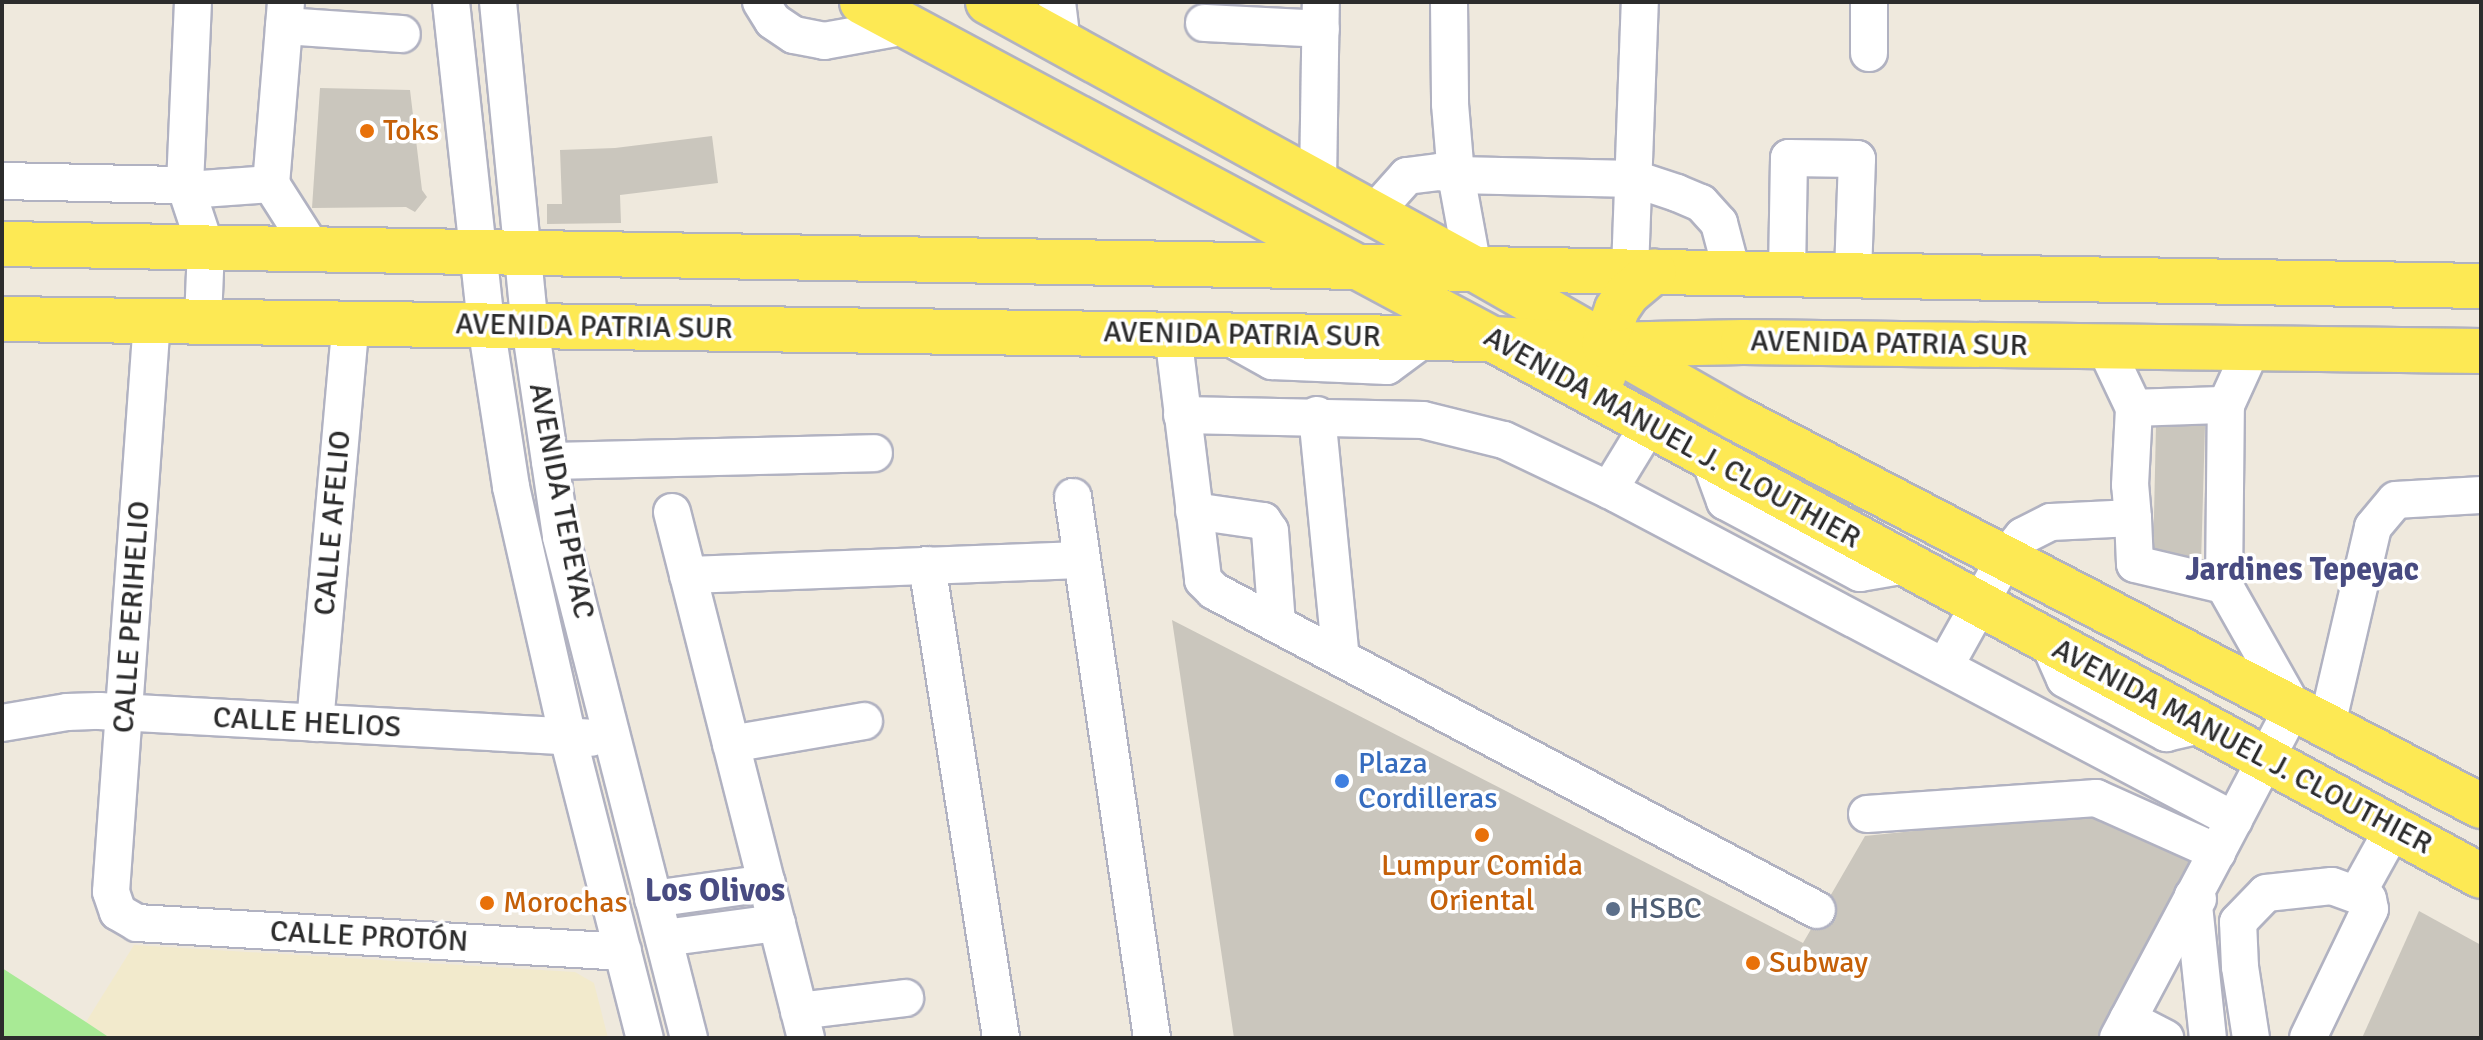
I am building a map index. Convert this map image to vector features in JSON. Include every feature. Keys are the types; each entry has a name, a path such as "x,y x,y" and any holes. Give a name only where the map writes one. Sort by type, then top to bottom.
{"main road":[{"name":"AVENIDA MANUEL J. CLOUTHIER","path":"862,2 1492,339 2202,725 2250,790 2306,782 2481,876"},
{"name":"AVENIDA MANUEL J. CLOUTHIER","path":"988,2 1059,22 1318,183 1736,418 2481,806"},
{"path":"2,244 2481,286"},
{"path":"1630,416 1604,375 1604,345 1617,309 1642,270"},
{"name":"AVENIDA PATRIA SUR","path":"2,319 1492,339 1604,345 1743,342 2481,351"},
{"path":"1736,418 1718,392 1716,373 1725,351 1733,344 1743,342"}],"street":[{"path":"193,2 186,188 206,248 203,321"},
{"name":"AVENIDA TEPEYAC","path":"451,2 486,325 511,487 568,737 645,1038"},
{"name":"AVENIDA TEPEYAC","path":"498,2 521,253 561,537 689,1038"},
{"path":"761,2 773,21 794,35 824,41 907,26"},
{"path":"1449,2 1450,104 1456,175 1473,268"},
{"path":"1640,2 1635,179 1642,270"},
{"path":"1869,2 1869,53"},
{"path":"313,250 271,184 285,14 402,34"},
{"path":"1204,23 1321,16 1318,183"},
{"path":"1787,273 1789,158 1803,158 1857,159 1853,274"},
{"path":"1373,214 1407,176 1440,172 1456,175 1635,179 1701,203 1719,223 1732,272"},
{"path":"2,181 186,188 271,184"},
{"name":"CALLE PERIHELIO","path":"118,912 111,892 152,320"},
{"name":"CALLE AFELIO","path":"315,723 351,323"},
{"path":"1173,334 1203,580 1214,591 1817,910"},
{"path":"2105,347 2134,408 2130,485 2135,564 2224,585"},
{"path":"2252,348 2226,405 2224,585 2310,716"},
{"path":"2134,408 2226,405"},
{"path":"1182,415 1317,415 1423,420 1504,440 1609,490 1945,666 2250,790"},
{"path":"1317,415 1341,658"},
{"path":"1609,490 1630,416"},
{"path":"550,461 874,453"},
{"path":"2165,1038 2123,1029 2250,790 2310,716 2373,527 2396,500 2481,495"},
{"path":"1073,497 1152,1038"},
{"path":"1194,511 1263,521 1270,531 1277,624"},
{"path":"672,512 803,1024 905,998"},
{"path":"1945,666 2005,558 2023,536 2051,522 2133,518"},
{"path":"1270,531 1328,523"},
{"path":"688,575 1082,560"},
{"path":"927,565 1001,1038"},
{"name":"CALLE HELIOS","path":"2,723 67,712 126,713 613,739"},
{"path":"731,744 864,721"},
{"path":"1867,814 2096,798 2217,852"},
{"path":"2308,1038 2367,920 2362,896 2393,829"},
{"path":"653,899 767,883"},
{"path":"2251,1038 2240,967 2238,922 2266,893 2332,886 2362,896"},
{"path":"2193,896 2238,922"},
{"path":"2193,896 2208,1038"},
{"name":"CALLE PROTÓN","path":"118,912 137,923 623,952"},
{"path":"664,938 777,923"}],"shaded area":[{"path":"134,945 575,972 594,983 608,1038 110,1038 86,1022"}],"green space":[{"path":"2,968 86,1022 110,1038 2,1038"}],"building":[{"name":"Toks","path":"320,88 410,90 422,190 427,197 415,212 406,207 312,208"},
{"path":"712,136 718,183 620,195 621,223 547,224 547,204 562,204 560,150 615,148"},
{"path":"2156,425 2205,426 2201,563 2153,562"},
{"name":"Plaza Cordilleras","path":"1172,620 1803,943 1865,836 2096,812 2194,863 2104,1038 1234,1038"},
{"path":"2419,911 2481,945 2481,1038 2362,1038"}],"place":[{"name":"Toks","path":"367,131"},
{"name":"Plaza Cordilleras","path":"1342,781"},
{"name":"Lumpur Comida Oriental","path":"1482,835"},
{"name":"Morochas","path":"487,903"},
{"name":"HSBC","path":"1613,909"},
{"name":"Subway","path":"1753,963"}],"district":[{"name":"Jardines Tepeyac","path":"2302,570"},
{"name":"Los Olivos","path":"715,891"}]}
